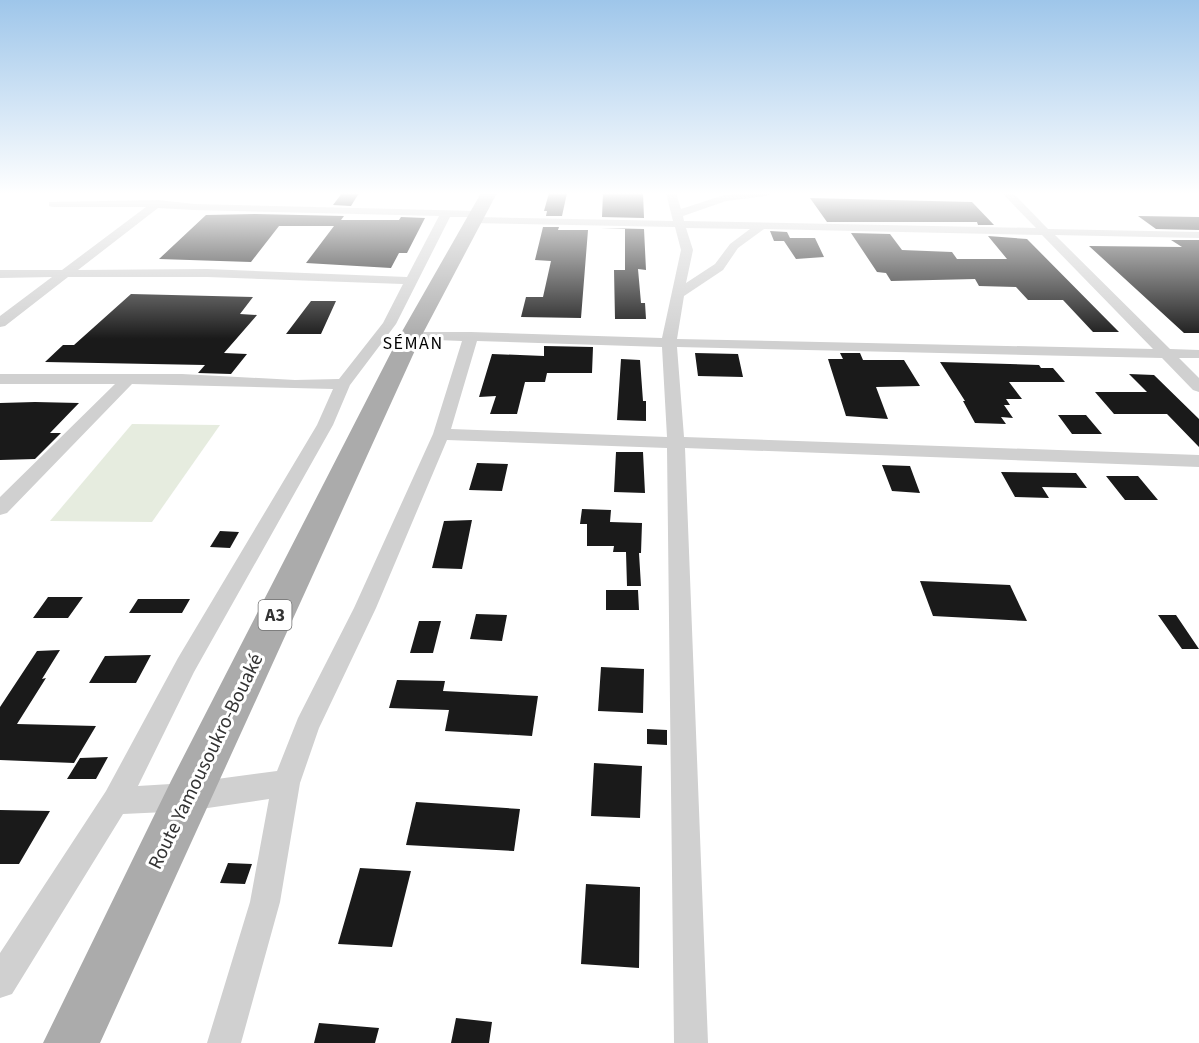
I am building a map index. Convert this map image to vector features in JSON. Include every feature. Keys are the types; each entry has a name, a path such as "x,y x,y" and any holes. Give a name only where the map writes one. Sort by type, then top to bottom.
{"main road":[{"name":"Route Yamousoukro-Bouaké","path":"71,1043 187,797 456,242"}],"street":[{"path":"0,322 107,242"},
{"path":"0,982 116,801 186,665 325,425 343,384 380,338 412,281 445,242"},
{"path":"684,242 687,250 669,343 676,442 692,1043"},
{"path":"678,294 719,267 740,242"},
{"path":"1055,242 1199,387"},
{"path":"0,274 207,273 412,281"},
{"path":"411,335 1199,354"},
{"path":"224,1043 265,902 286,783 308,726 365,608 441,434 471,336"},
{"path":"0,379 182,379 295,385 343,384"},
{"path":"0,508 127,380"},
{"path":"441,434 1199,461"},
{"path":"116,801 187,797 286,783"}],"shaded area":[{"path":"132,424 220,425 152,522 50,521"}],"building":[{"path":"178,242 267,242 251,262 159,259"},
{"path":"322,242 413,242 407,253 399,253 391,268 306,263"},
{"path":"539,242 587,242 581,318 521,317 526,297 543,297 551,261 535,260"},
{"path":"625,242 645,242 646,270 638,269 641,303 645,303 646,319 615,319 614,270 625,270"},
{"path":"784,242 817,242 824,257 796,259"},
{"path":"857,242 896,242 902,250 952,252 957,259 1007,259 993,242 1030,242 1119,332 1093,332 1063,300 1028,300 1016,287 979,286 975,279 891,281 886,273 877,272"},
{"path":"1174,242 1199,242 1199,333 1184,333 1089,246 1182,247"},
{"path":"131,294 253,297 240,314 257,315 224,353 247,354 231,374 198,373 205,365 45,362 63,345 74,345"},
{"path":"311,301 336,301 321,334 286,334"},
{"path":"544,346 593,347 592,373 547,373 545,382 525,382 517,414 490,414 496,396 479,397 492,354 544,356"},
{"path":"695,353 738,354 743,377 698,376"},
{"path":"840,353 860,353 863,360 904,360 920,386 876,387 888,419 846,416 828,359 843,359"},
{"path":"621,359 640,360 643,401 646,401 646,421 617,420"},
{"path":"940,362 1039,365 1041,368 1053,368 1065,382 1009,382 1022,399 1006,399 1010,405 1004,405 1013,418 1001,417 1006,424 975,423 963,401 965,401"},
{"path":"1129,374 1154,375 1199,419 1199,447 1167,414 1114,414 1095,392 1147,392"},
{"path":"0,403 79,403 50,433 61,433 35,459 0,460"},
{"path":"1058,415 1086,415 1102,434 1072,434"},
{"path":"616,452 643,452 645,493 614,492"},
{"path":"477,463 508,464 502,491 469,490"},
{"path":"882,465 910,466 920,493 892,491"},
{"path":"1001,472 1076,473 1087,488 1042,487 1049,498 1015,497"},
{"path":"1106,476 1138,476 1158,500 1125,500"},
{"path":"582,509 611,510 610,522 642,523 641,553 639,553 641,586 627,586 626,552 613,552 614,546 587,546 587,524 580,524"},
{"path":"472,520 462,569 432,568 444,521"},
{"path":"220,531 239,532 230,548 210,547"},
{"path":"920,581 1010,585 1027,621 933,616"},
{"path":"606,590 638,590 639,610 606,610"},
{"path":"48,597 83,597 68,618 33,618"},
{"path":"138,599 190,599 182,613 129,613"},
{"path":"476,614 507,615 502,641 470,639"},
{"path":"1158,615 1176,615 1199,649 1182,649"},
{"path":"419,621 441,621 433,653 410,653"},
{"path":"60,650 42,679 46,678 17,724 96,726 74,763 0,760 0,707 37,651"},
{"path":"151,655 136,683 89,683 105,656"},
{"path":"601,667 644,669 643,713 598,711"},
{"path":"397,680 445,681 443,691 538,696 532,736 445,731 449,710 389,708"},
{"path":"647,729 667,730 667,745 647,744"},
{"path":"108,757 96,779 67,779 80,758"},
{"path":"594,763 642,766 640,818 591,816"},
{"path":"416,802 520,809 514,851 406,845"},
{"path":"0,810 50,811 19,864 0,864"},
{"path":"228,863 252,864 245,884 220,883"},
{"path":"360,868 411,871 392,947 338,944"},
{"path":"586,884 640,887 639,968 581,964"},
{"path":"456,1018 492,1022 489,1043 451,1043"},
{"path":"319,1023 379,1028 375,1043 314,1043"}],"district":[{"name":"SÉMAN","path":"413,343"}]}
